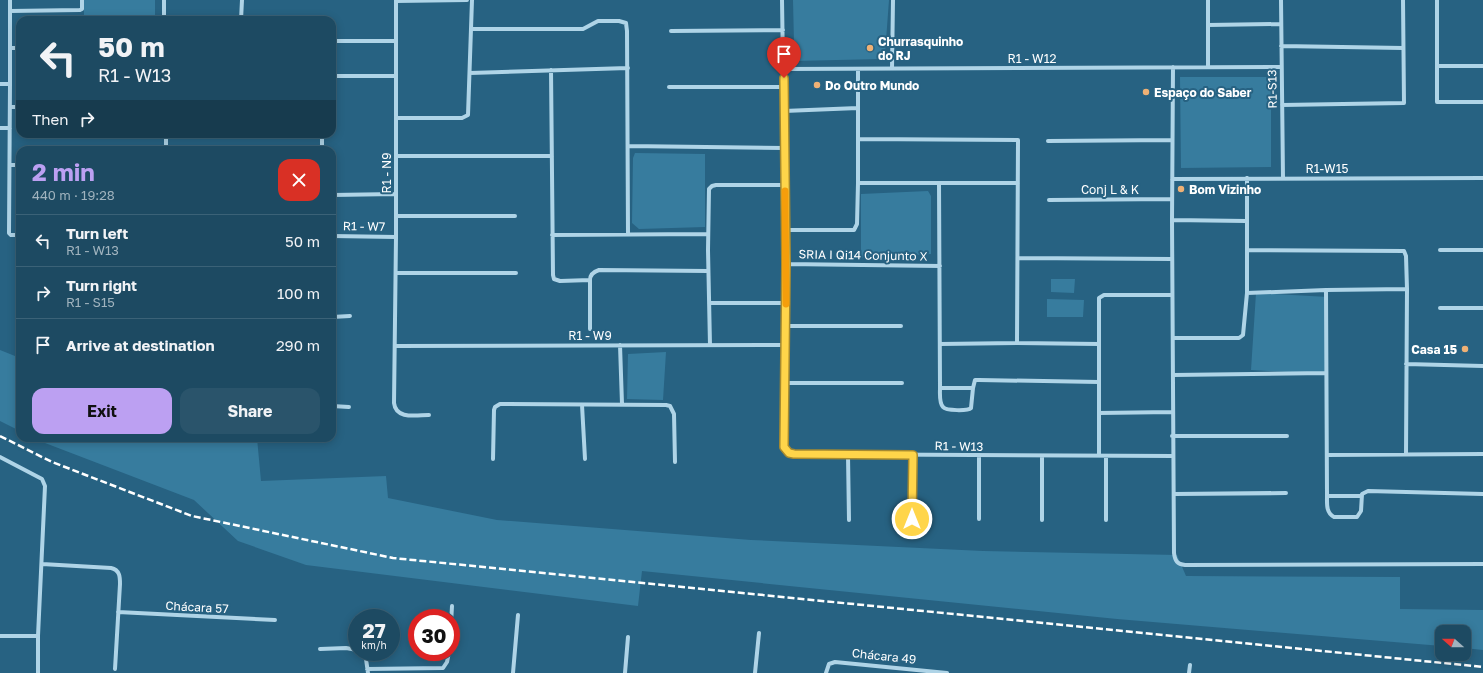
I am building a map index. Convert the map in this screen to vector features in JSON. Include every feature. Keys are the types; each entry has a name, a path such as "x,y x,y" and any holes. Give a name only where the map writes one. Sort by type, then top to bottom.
{"street":[{"path":"10,0 9,234 16,235"},
{"path":"10,11 80,10 82,9 82,0"},
{"path":"164,0 164,16"},
{"path":"241,16 242,0"},
{"path":"396,1 468,0"},
{"path":"396,118 465,117 469,113 472,0"},
{"path":"782,0 786,264 785,383 902,382"},
{"path":"892,69 893,0"},
{"path":"1208,0 1208,67"},
{"name":"R1-S13","path":"1281,0 1283,178"},
{"path":"1282,105 1404,103 1403,0"},
{"path":"1437,0 1436,102 1483,102"},
{"name":"R1 - N9","path":"396,1 396,273 394,403 399,414 430,415"},
{"path":"471,29 582,30 598,21 626,23 628,31 628,234"},
{"path":"1208,25 1281,24"},
{"path":"671,31 783,30"},
{"path":"336,40 396,41"},
{"path":"1281,46 1403,48"},
{"path":"10,48 16,48"},
{"path":"1437,66 1483,66"},
{"path":"1173,67 1172,436 1174,557 1180,565 1483,564"},
{"name":"R1 - W12","path":"784,69 1281,67"},
{"path":"470,73 628,68"},
{"path":"785,230 854,230 857,224 858,69"},
{"path":"551,70 552,235 554,279 560,282 590,280"},
{"path":"336,76 396,76"},
{"path":"0,84 10,84"},
{"path":"669,87 784,87"},
{"path":"10,107 16,107"},
{"path":"784,111 858,108"},
{"path":"0,128 10,128"},
{"path":"858,139 1018,140 1017,343"},
{"path":"1048,141 1172,140"},
{"path":"628,146 784,148"},
{"path":"396,156 552,156"},
{"path":"10,165 16,165"},
{"path":"1173,338 1242,337 1244,333 1247,293 1247,178"},
{"name":"R1-W15","path":"1172,179 1483,178"},
{"path":"858,183 1018,183"},
{"path":"939,183 940,388 941,403 944,408 969,410 972,406 975,380 1099,382"},
{"path":"710,345 708,270 709,189 712,186 785,185"},
{"path":"336,195 396,194"},
{"name":"Conj L & K","path":"1049,200 1172,199"},
{"path":"396,216 515,216"},
{"path":"1172,220 1246,221"},
{"path":"552,235 708,234"},
{"name":"R1 - W7","path":"336,236 396,237"},
{"path":"1247,250 1404,251 1406,256 1407,289 1406,454"},
{"path":"1440,250 1483,250"},
{"path":"1018,258 1172,259"},
{"name":"SRIA I Qi14 Conjunto X","path":"786,264 940,266"},
{"path":"590,330 590,276 593,273 599,270 708,270"},
{"path":"396,273 516,273"},
{"path":"1247,293 1407,289"},
{"path":"1326,290 1328,512 1334,517 1357,517 1361,511 1362,496 1364,492 1368,491 1483,494"},
{"path":"1099,456 1098,302 1101,297 1108,295 1172,295"},
{"path":"709,303 786,303"},
{"path":"1440,308 1483,308"},
{"path":"336,317 350,316"},
{"path":"786,326 902,326"},
{"path":"940,344 1099,344"},
{"path":"620,345 622,404"},
{"name":"R1 - W9","path":"395,346 786,345"},
{"path":"1406,364 1483,366"},
{"path":"1173,375 1326,373"},
{"name":"R1 - W13","path":"785,383 784,447 789,453 794,454 1173,456"},
{"path":"940,388 973,388"},
{"path":"493,459 494,410 497,406 666,404 670,406 674,414 675,462"},
{"path":"582,405 586,459"},
{"path":"336,406 349,407"},
{"path":"1099,413 1172,412"},
{"path":"1172,436 1287,436"},
{"path":"1327,455 1483,454"},
{"path":"848,455 849,520"},
{"path":"912,519 913,455"},
{"path":"979,456 979,519"},
{"path":"1042,456 1042,520"},
{"path":"1106,456 1106,520"},
{"path":"0,457 42,479 45,486 38,636 38,673"},
{"path":"1174,494 1286,493"},
{"path":"1327,496 1362,496"},
{"path":"42,564 115,569 120,575 115,669"},
{"name":"Chácara 57","path":"118,612 275,620"},
{"path":"513,673 518,615"},
{"path":"755,673 759,633"},
{"path":"0,636 38,636"},
{"path":"625,673 628,636"},
{"path":"320,649 348,648"},
{"path":"366,661 368,671 443,668 447,661"},
{"name":"Chácara 49","path":"826,673 829,664 836,662 947,673"},
{"path":"1189,673 1190,665"}],"shaded area":[{"path":"84,0 155,0 155,16 84,16"},
{"path":"793,0 889,0 885,54 881,59 793,61 788,57 788,45 794,43"},
{"path":"1180,77 1271,77 1271,167 1181,168"},
{"path":"635,153 705,154 705,227 639,229 632,223 633,158"},
{"path":"928,191 931,196 931,254 861,258 861,194"},
{"path":"1051,279 1075,279 1074,293 1051,292"},
{"path":"1256,293 1328,297 1325,374 1251,370"},
{"path":"1047,299 1084,300 1083,317 1047,317"},
{"path":"0,350 16,356 16,429 0,421"},
{"path":"666,352 663,400 627,399 628,354"},
{"path":"42,442 257,442 261,481 386,476 388,498 497,520 751,540 983,551 1177,555 1186,576 1400,577 1400,609 1483,610 1483,650 1471,649 1471,625 1435,625 1435,645 1117,619 642,571 638,606 306,565 238,541 194,500"}],"railway":[{"path":"0,436 52,462 192,516 393,558 1483,667"}],"slow traffic":[{"path":"785,191 786,304"}],"place":[{"name":"Churrasquinho do RJ","path":"870,48"},
{"name":"Do Outro Mundo","path":"817,85"},
{"name":"Espaço do Saber","path":"1146,92"},
{"name":"Bom Vizinho","path":"1181,189"},
{"name":"Casa 15","path":"1465,349"}],"route":[{"path":"784,78 786,264 784,447 789,453 794,454 913,455 912,519"}]}
